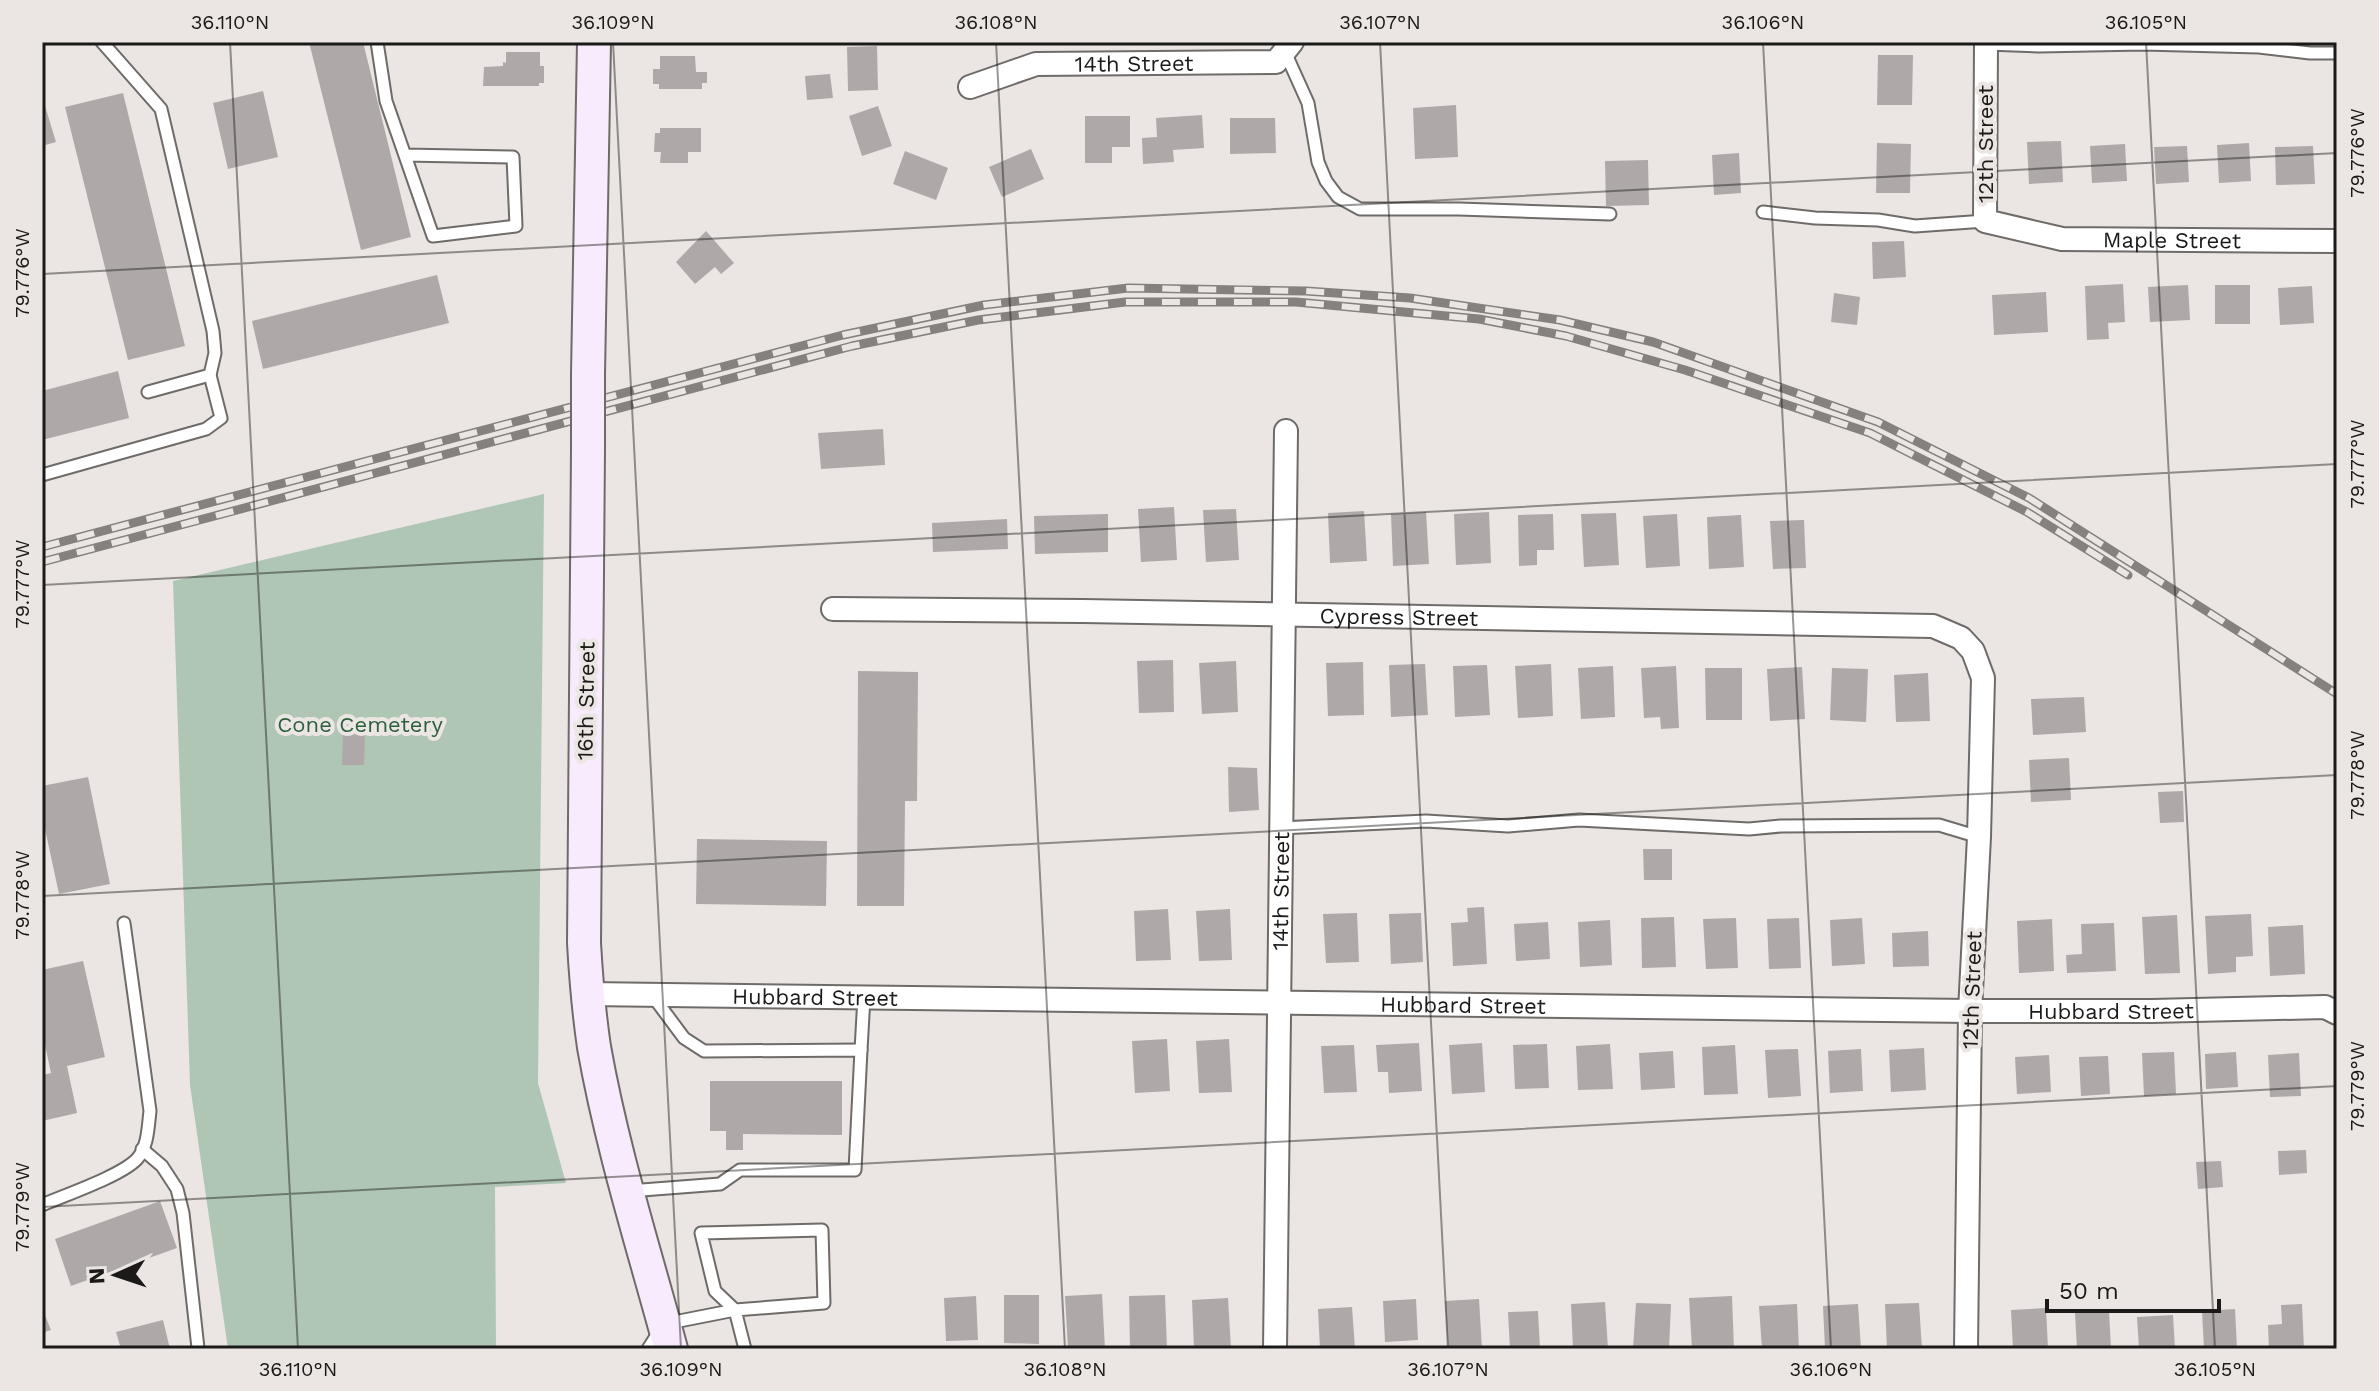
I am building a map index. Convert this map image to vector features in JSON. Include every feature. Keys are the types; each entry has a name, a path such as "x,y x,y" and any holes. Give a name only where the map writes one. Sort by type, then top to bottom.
{"street":[{"name":"16th Street","path":"594,42 588,374 584,929 587,994 594,1048 661,1341"},
{"name":"12th Street","path":"1986,43 1985,221 2010,228"},
{"name":"14th Street","path":"970,87 1036,64 1276,62 1288,46"},
{"name":"Maple Street","path":"2010,228 2062,239 2337,241"},
{"name":"14th Street","path":"1275,1349 1286,431"},
{"name":"Cypress Street","path":"833,609 1933,626 1961,638"},
{"name":"12th Street","path":"1961,638 1973,651 1983,678 1970,1011 1966,1349"},
{"name":"Hubbard Street","path":"587,994 1970,1011 2325,1007 2337,1013"}],"lane":[{"path":"42,475 206,429 221,418 210,375 215,353 213,331 161,109 102,42"},
{"path":"377,42 386,101 433,236 516,226 513,157 405,155"},
{"path":"1986,43 2245,44 2337,53"},
{"path":"1288,46 1308,103 1318,162 1326,181 1338,197 1360,209 1610,214"},
{"path":"1763,212 1878,220 1915,226 1985,221"},
{"path":"148,392 210,375"},
{"path":"1279,828 1426,821 1508,826 1579,820 1749,829 1939,825 1979,837"},
{"path":"42,1205 125,1168 139,1158 147,1138 150,1111 124,923"},
{"path":"652,995 684,1038 704,1051 861,1050"},
{"path":"628,1191 720,1184 740,1170 855,1170 864,997"},
{"path":"142,1149 162,1166 177,1189 183,1213 198,1348"},
{"path":"661,1341 735,1310 824,1303 822,1230 701,1233 715,1291 735,1310 745,1349"}],"green space":[{"name":"Cone Cemetery","path":"544,494 538,1083 566,1183 495,1187 496,1349 228,1349 190,1085 173,581"}],"building":[{"path":"309,42 363,42 411,237 361,250"},
{"path":"877,46 878,90 848,91 847,47"},
{"path":"506,52 540,52 544,83 539,83 539,86 483,86 484,67 503,66"},
{"path":"1878,55 1913,55 1912,105 1877,105"},
{"path":"660,56 695,56 696,72 707,72 707,83 702,83 702,89 659,89 659,84 653,84 653,69 660,69"},
{"path":"830,74 833,98 807,100 805,76"},
{"path":"263,91 278,157 228,169 213,103"},
{"path":"123,93 185,346 128,360 65,107"},
{"path":"42,96 56,142 42,146"},
{"path":"1456,105 1458,157 1415,159 1413,108"},
{"path":"878,106 892,146 862,156 849,116"},
{"path":"1202,115 1204,148 1173,150 1174,162 1143,164 1142,138 1157,137 1156,118"},
{"path":"1085,116 1130,116 1130,147 1112,147 1112,163 1085,163"},
{"path":"1230,118 1275,118 1276,153 1230,154"},
{"path":"660,128 701,128 701,152 688,152 688,163 660,163 661,152 654,152 655,133 660,133"},
{"path":"2061,141 2063,182 2029,184 2027,142"},
{"path":"1877,143 1911,144 1910,193 1876,193"},
{"path":"2249,143 2251,181 2219,183 2217,145"},
{"path":"2125,144 2127,181 2092,183 2090,146"},
{"path":"2187,146 2189,182 2156,184 2154,147"},
{"path":"2313,146 2315,184 2276,185 2275,147"},
{"path":"1031,149 1044,179 1002,197 989,167"},
{"path":"905,151 948,168 936,200 893,184"},
{"path":"1739,153 1741,193 1714,195 1712,155"},
{"path":"1648,160 1649,205 1606,206 1605,161"},
{"path":"706,231 734,263 721,274 715,267 695,284 676,262"},
{"path":"1904,241 1906,277 1873,279 1872,242"},
{"path":"437,275 449,323 263,369 252,321"},
{"path":"2123,284 2125,322 2108,323 2109,339 2087,340 2085,286"},
{"path":"2188,285 2190,320 2150,322 2148,287"},
{"path":"2215,285 2250,285 2250,324 2215,324"},
{"path":"2312,286 2314,323 2280,325 2278,288"},
{"path":"2046,292 2048,332 1994,335 1992,295"},
{"path":"1834,293 1860,297 1857,325 1831,322"},
{"path":"118,371 129,418 42,440 42,391"},
{"path":"883,429 885,465 821,469 818,433"},
{"path":"1174,507 1177,560 1141,562 1138,509"},
{"path":"1236,509 1239,560 1206,562 1203,510"},
{"path":"1364,511 1367,561 1330,563 1328,513"},
{"path":"1426,512 1429,564 1393,566 1391,514"},
{"path":"1489,512 1491,563 1456,565 1454,514"},
{"path":"1616,513 1619,565 1584,567 1581,514"},
{"path":"1108,514 1108,552 1035,554 1034,516"},
{"path":"1553,514 1554,550 1537,550 1537,565 1519,566 1518,515"},
{"path":"1677,514 1680,566 1646,568 1643,516"},
{"path":"1741,515 1744,567 1709,569 1707,517"},
{"path":"1007,519 1008,549 933,552 932,523"},
{"path":"1804,520 1806,568 1773,569 1770,521"},
{"path":"1173,660 1174,712 1139,713 1137,661"},
{"path":"1236,661 1238,712 1202,714 1199,663"},
{"path":"1363,662 1364,715 1328,716 1326,663"},
{"path":"1425,664 1428,715 1391,717 1389,665"},
{"path":"1551,664 1553,716 1518,718 1515,666"},
{"path":"1487,665 1490,715 1455,717 1453,666"},
{"path":"1613,666 1615,717 1581,719 1578,668"},
{"path":"1676,666 1679,728 1661,729 1660,717 1644,718 1641,668"},
{"path":"1802,667 1805,719 1770,721 1767,669"},
{"path":"1705,668 1742,668 1742,720 1706,720"},
{"path":"1832,668 1868,669 1866,722 1830,720"},
{"path":"858,671 918,672 917,801 905,801 904,906 857,906"},
{"path":"1928,673 1930,721 1896,722 1894,675"},
{"path":"2084,697 2086,732 2033,735 2031,699"},
{"path":"343,734 365,734 364,765 342,765"},
{"path":"2069,758 2071,800 2031,802 2029,760"},
{"path":"1228,767 1257,768 1259,810 1229,812"},
{"path":"88,777 110,884 59,894 42,815 42,786"},
{"path":"2183,791 2184,822 2160,823 2158,792"},
{"path":"697,839 827,841 826,906 696,904"},
{"path":"1643,849 1672,849 1672,880 1644,880"},
{"path":"1484,907 1487,964 1453,966 1451,923 1468,922 1467,908"},
{"path":"1168,909 1171,960 1136,961 1134,911"},
{"path":"1230,909 1232,960 1199,961 1196,911"},
{"path":"1357,913 1359,962 1326,963 1323,914"},
{"path":"1421,913 1423,962 1391,964 1389,914"},
{"path":"2251,914 2253,956 2236,957 2236,972 2208,974 2205,916"},
{"path":"2177,915 2180,973 2145,974 2142,917"},
{"path":"1674,917 1676,967 1642,968 1641,918"},
{"path":"1736,918 1738,968 1706,969 1703,919"},
{"path":"1799,918 1801,968 1769,969 1767,919"},
{"path":"1862,918 1865,964 1832,966 1830,920"},
{"path":"2052,919 2054,971 2019,973 2017,921"},
{"path":"1610,920 1612,965 1580,967 1578,922"},
{"path":"1548,922 1550,959 1516,961 1514,924"},
{"path":"2114,923 2116,971 2067,973 2066,955 2082,954 2081,924"},
{"path":"2303,925 2305,974 2270,976 2268,927"},
{"path":"1928,931 1929,966 1893,967 1892,933"},
{"path":"83,961 105,1057 67,1066 77,1113 42,1121 42,1075 51,1073 42,1031 42,970"},
{"path":"1167,1039 1170,1091 1135,1093 1132,1041"},
{"path":"1229,1039 1232,1092 1199,1093 1196,1041"},
{"path":"1419,1043 1422,1091 1389,1093 1388,1072 1378,1072 1376,1045"},
{"path":"1482,1043 1485,1092 1452,1094 1449,1045"},
{"path":"1547,1044 1549,1088 1515,1089 1513,1045"},
{"path":"1610,1044 1613,1089 1578,1090 1576,1046"},
{"path":"1354,1045 1357,1092 1324,1093 1321,1046"},
{"path":"1735,1045 1738,1094 1704,1095 1702,1047"},
{"path":"1924,1048 1926,1090 1891,1092 1889,1050"},
{"path":"1798,1049 1801,1096 1768,1098 1765,1050"},
{"path":"1861,1049 1863,1091 1830,1093 1828,1051"},
{"path":"1673,1051 1675,1088 1641,1090 1639,1053"},
{"path":"2174,1052 2176,1094 2144,1096 2142,1053"},
{"path":"2236,1052 2238,1087 2206,1089 2205,1054"},
{"path":"2299,1053 2301,1096 2270,1097 2268,1055"},
{"path":"2049,1055 2051,1092 2017,1094 2015,1057"},
{"path":"2108,1056 2110,1094 2081,1096 2079,1057"},
{"path":"710,1081 842,1081 842,1135 743,1134 743,1150 726,1150 726,1131 710,1131"},
{"path":"2306,1150 2307,1173 2279,1175 2278,1151"},
{"path":"2221,1161 2223,1187 2198,1189 2196,1162"},
{"path":"160,1201 177,1248 71,1286 55,1239"},
{"path":"1102,1294 1105,1349 1068,1349 1065,1296"},
{"path":"1004,1295 1039,1295 1039,1344 1004,1343"},
{"path":"1165,1295 1167,1349 1130,1349 1129,1296"},
{"path":"976,1296 978,1340 946,1341 944,1298"},
{"path":"1732,1296 1734,1349 1692,1349 1689,1298"},
{"path":"1228,1298 1231,1349 1194,1349 1192,1300"},
{"path":"1416,1299 1418,1340 1385,1342 1383,1301"},
{"path":"1479,1299 1482,1349 1448,1349 1445,1301"},
{"path":"1605,1302 1608,1349 1573,1349 1571,1304"},
{"path":"1636,1303 1671,1304 1669,1349 1633,1349"},
{"path":"1919,1303 1922,1349 1887,1349 1885,1304"},
{"path":"1797,1304 1799,1349 1762,1349 1759,1306"},
{"path":"1858,1304 1861,1349 1825,1349 1823,1306"},
{"path":"2302,1304 2304,1349 2269,1349 2268,1325 2282,1324 2281,1305"},
{"path":"1352,1307 1355,1349 1320,1349 1318,1309"},
{"path":"42,1308 51,1330 42,1333"},
{"path":"2046,1308 2048,1349 2013,1349 2011,1310"},
{"path":"2235,1309 2237,1349 2204,1349 2202,1311"},
{"path":"1538,1311 1540,1349 1510,1349 1508,1312"},
{"path":"2109,1311 2111,1349 2077,1349 2075,1313"},
{"path":"2173,1315 2175,1349 2139,1349 2137,1317"},
{"path":"163,1320 170,1349 121,1349 116,1332"}],"railway":[{"path":"42,547 843,335 984,305 1128,288 1306,291 1410,298 1560,320 1653,342 1878,422 2029,498 2337,694"},
{"path":"42,562 852,346 978,320 1125,302 1296,302 1479,319 1566,336 1685,370 1870,433 2027,512 2128,575"}]}
